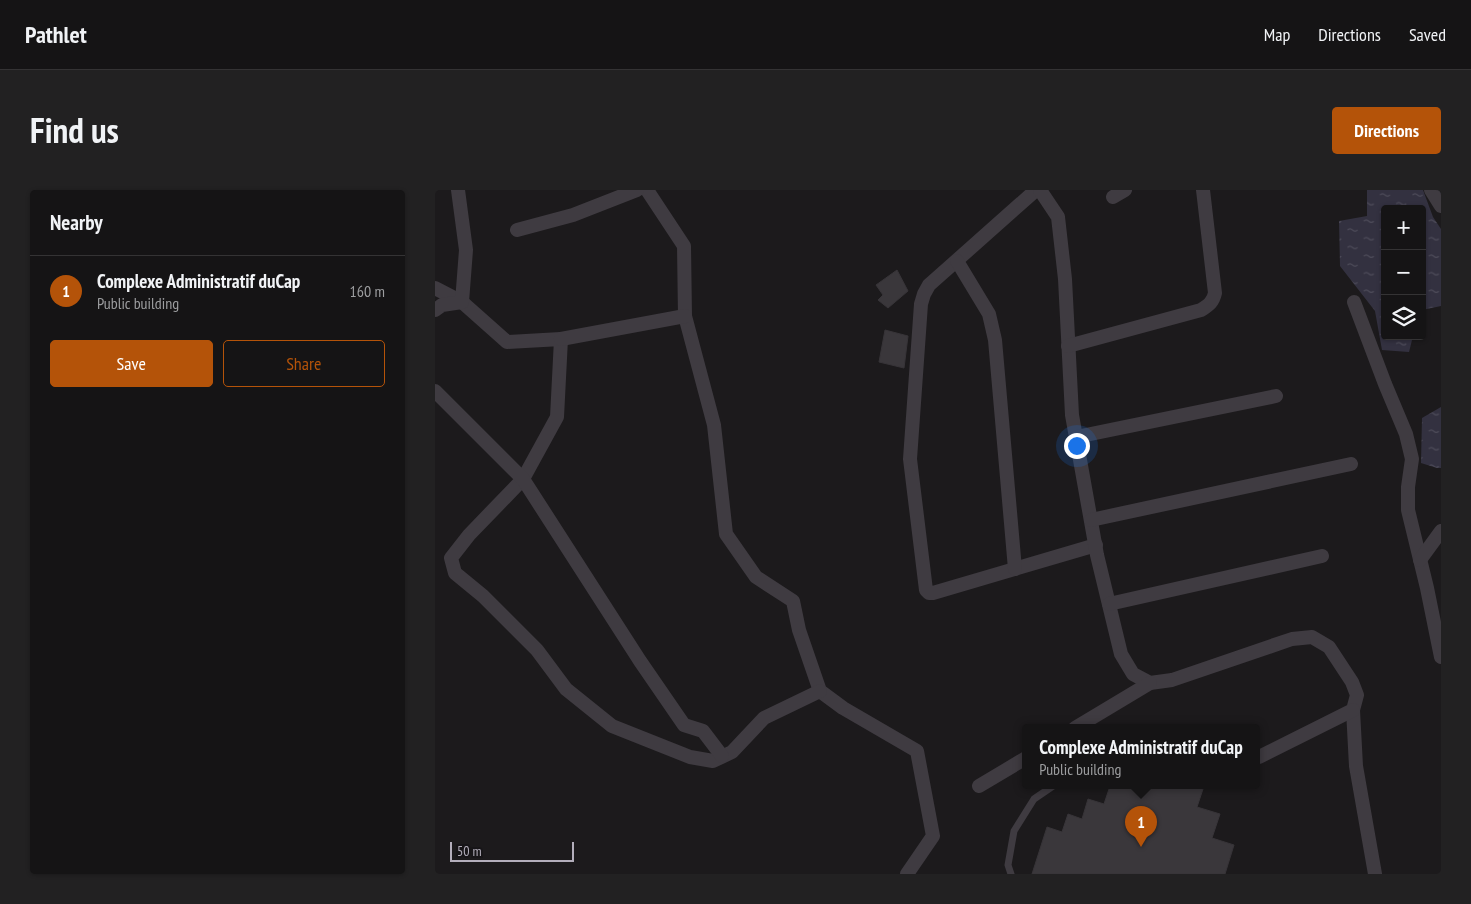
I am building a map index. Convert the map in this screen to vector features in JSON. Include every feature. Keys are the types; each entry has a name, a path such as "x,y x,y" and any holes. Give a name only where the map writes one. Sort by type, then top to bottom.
{"street":[{"path":"458,190 466,250 462,302"},
{"path":"517,230 573,215 637,190"},
{"path":"647,190 684,246 685,316 714,425 726,534 756,577 793,602 799,630 820,690 843,708 917,751 933,836 907,874"},
{"path":"1036,190 929,285 921,304 910,459 926,590 929,593 933,592 1096,545"},
{"path":"1041,190 1058,217 1065,279 1072,415 1091,520 1109,604 1121,654 1133,674 1150,683"},
{"path":"1068,346 1201,310 1210,305 1215,293 1203,190"},
{"path":"1431,190 1441,206"},
{"path":"957,261 989,314 995,340 1015,569"},
{"path":"435,288 462,302 507,342 561,340 685,316"},
{"path":"435,310 442,305 462,302"},
{"path":"1354,302 1405,434 1412,459 1408,486 1408,510 1441,657"},
{"path":"561,340 557,417 523,479 469,535 451,558 455,573 483,596 537,650 566,690 612,726 690,757 713,761 731,752 765,718 820,690"},
{"path":"435,391 523,479 683,726 703,731 722,756"},
{"path":"1076,437 1276,396"},
{"path":"1091,520 1351,464"},
{"path":"1420,560 1441,530"},
{"path":"1109,604 1322,556"},
{"path":"1082,724 1150,683 1173,680 1292,640 1312,637 1329,647 1352,682 1357,695 1353,710 1356,766 1375,874"},
{"path":"1260,756 1353,710"},
{"path":"979,786 1022,760"}],"lane":[{"path":"1011,874 1009,865 1014,830 1034,799 1049,789"}],"water":[{"path":"1367,190 1423,190 1433,217 1441,229 1441,306 1426,309 1426,205 1381,205 1381,340 1412,340 1409,352 1382,350 1375,311 1340,266 1339,221 1367,216"},
{"path":"1441,407 1441,468 1437,468 1421,463 1422,418"}],"building":[{"path":"897,270 908,291 888,308 878,300 883,295 876,285"},
{"path":"885,330 908,336 904,368 879,362"},
{"path":"1109,789 1203,789 1197,807 1220,814 1212,838 1234,845 1225,874 1032,874 1047,827 1062,832 1068,814 1082,819 1088,799 1104,804"}],"place":[{"name":"Complexe Administratif duCap","path":"1141,847"}]}
